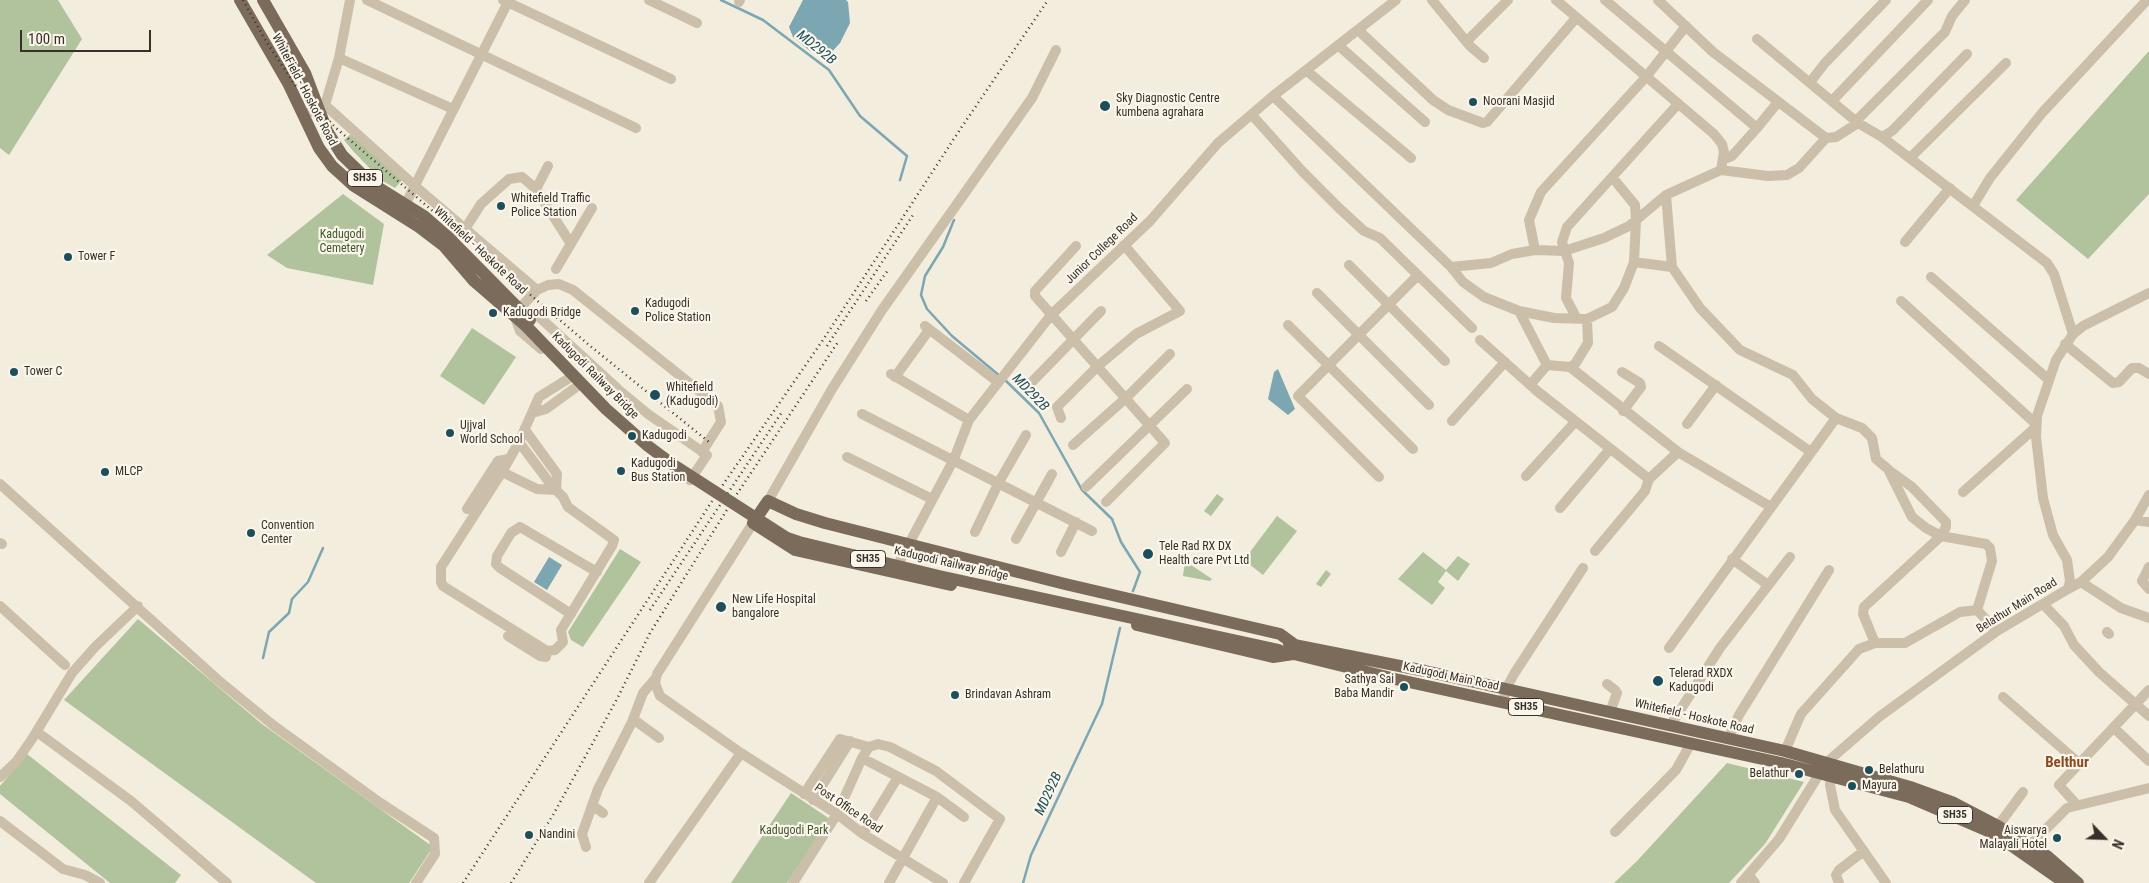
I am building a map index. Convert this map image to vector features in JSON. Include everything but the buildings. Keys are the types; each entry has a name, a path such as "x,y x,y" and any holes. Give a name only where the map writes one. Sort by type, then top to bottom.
{"main road":[{"name":"WhiteField - Hoskote Road","path":"240,0 304,114 319,148 332,166 354,186 403,209 444,246 474,281 522,316"},
{"name":"Whitefield - Hoskote Road","path":"263,0 322,107 327,131 342,156 403,209 448,237 522,316"},
{"name":"Kadugodi Railway Bridge","path":"522,316 606,409 642,441 672,464 787,538 939,576 1279,646"},
{"path":"768,501 796,514 815,520 1091,591 1280,634 1294,650 1273,658 1113,619 795,550 754,523 768,501"},
{"name":"Kadugodi Main Road","path":"1279,646 1503,702 1825,771 1909,797 1981,827 2020,849 2065,883"},
{"name":"Whitefield - Hoskote Road","path":"1294,650 1506,689 1610,712 1785,752 1825,771 1933,795 1998,826 2030,845 2078,883"}],"street":[{"path":"304,114 322,107 339,58 350,0"},
{"path":"368,0 636,128"},
{"path":"649,0 697,23"},
{"name":"Junior College Road","path":"894,573 954,459 969,420 1051,315 1150,221 1218,143 1273,96 1396,0"},
{"path":"1432,0 1468,40 1470,46 1484,58"},
{"path":"1468,40 1508,0"},
{"path":"1556,0 1718,139 1724,152 1721,170"},
{"path":"1605,0 1757,128"},
{"path":"1658,0 1713,52 1826,138 1836,137 1857,122 1944,32 1952,16 1965,0"},
{"path":"1811,82 1825,63 1886,0"},
{"path":"1832,101 1928,0"},
{"path":"1973,206 1990,178 2042,114 2147,0"},
{"path":"403,209 482,54 506,1 671,79"},
{"path":"1358,30 1433,100 1448,110 1483,123 1487,122 1576,18"},
{"path":"1535,250 1529,220 1541,192 1646,76 1686,26"},
{"path":"1756,38 1857,122 1882,137 2047,263 2054,274 2073,334"},
{"path":"1338,45 1425,122"},
{"path":"768,501 832,389 882,310 1032,98 1056,50"},
{"path":"1882,137 1892,131 1967,54"},
{"path":"339,58 454,109"},
{"path":"1910,158 2006,64"},
{"path":"1307,70 1411,158"},
{"path":"1273,96 1452,268 1463,282 1484,298 1519,311 1554,318 1581,318 1612,307 1624,288 1634,262 1636,221 1635,205 1612,177"},
{"path":"1724,159 1732,156 1778,102"},
{"path":"1570,367 1583,354 1588,343 1581,318 1566,298 1570,270 1566,247 1567,227 1678,104"},
{"path":"322,107 537,290"},
{"path":"1252,114 1303,172 1333,202 1364,231 1380,238 1472,328"},
{"path":"1452,268 1492,264 1512,254 1566,247 1604,238 1636,221 1666,195 1721,170 1768,176 1787,175 1799,168 1819,149 1826,138"},
{"path":"536,189 548,166"},
{"path":"448,237 465,229 480,204 509,178 522,177 536,189 571,244"},
{"path":"1905,242 1950,188"},
{"path":"1666,195 1672,267 1700,308 1740,350 1793,375 1812,399 1836,418 1862,428 1872,438 1876,459 1912,487 1946,522 1946,528 1941,536 1864,607 1863,614 1875,643"},
{"path":"556,269 592,208"},
{"path":"1061,418 1058,407 1098,366 1136,334 1180,311 1124,245"},
{"path":"1076,246 1035,290 1037,301 1074,339 1165,443 1106,502"},
{"path":"1634,262 1672,267"},
{"path":"1349,265 1445,361"},
{"path":"1379,477 1298,396 1418,275"},
{"path":"1931,277 2049,380"},
{"path":"522,316 536,314 627,397 702,452 707,455 690,480 676,474 630,439 571,377 520,331 522,316 537,290 554,284 573,290 718,406 721,422 702,452"},
{"path":"1317,293 1429,405"},
{"name":"Belathur Main Road","path":"1741,883 1752,879 1825,771 1879,717 1997,631 2035,606 2043,604 2068,588 2070,581 2067,560 2053,535 2043,498 2036,416 2065,344 2073,334 2083,326 2149,293"},
{"path":"1901,301 2036,426 1962,492"},
{"path":"1028,386 1101,311"},
{"path":"1519,311 1547,365"},
{"path":"1288,325 1413,449"},
{"path":"969,420 893,376 927,328 998,382"},
{"path":"1480,340 1530,385 1649,479"},
{"path":"2065,344 2114,383 2119,382 2132,368 2139,368 2149,374"},
{"path":"1659,346 1811,452"},
{"path":"1072,445 1126,398 1170,354"},
{"path":"1452,421 1505,362"},
{"path":"1547,365 1570,367 1678,452 1771,507"},
{"path":"1530,385 1547,365"},
{"path":"1622,372 1640,384 1641,387 1623,410"},
{"path":"502,472 537,489 556,490 563,497 568,507 614,540 562,630 564,638 562,646 555,650 547,651 443,586 440,578 441,567 502,472 525,430 539,397 571,377"},
{"path":"1687,424 1716,385"},
{"path":"532,413 546,409 579,386"},
{"path":"1086,487 1187,389"},
{"path":"862,414 954,459 1092,531"},
{"path":"1669,648 1732,558 1836,418"},
{"path":"1526,476 1575,422"},
{"path":"525,430 557,474 556,490"},
{"path":"974,532 999,482 1026,435"},
{"path":"519,442 549,482"},
{"path":"1560,508 1610,449"},
{"path":"1595,551 1645,491 1649,479 1678,452"},
{"path":"846,457 932,499"},
{"path":"467,509 498,461 509,459"},
{"path":"1888,469 1912,517 1926,528 1941,536 1986,544 1990,548 1992,561 1977,610"},
{"path":"1016,539 1052,474"},
{"path":"0,484 138,606 218,680 273,725 379,802 434,838 435,854 416,883"},
{"path":"2068,588 2081,582 2108,557 2135,520 2149,495"},
{"path":"2135,520 2149,522"},
{"path":"1061,552 1076,522"},
{"path":"586,847 582,834 592,805 633,719 642,693 655,679 754,523"},
{"path":"571,614 500,568 496,564 497,556 512,533 520,527 597,572"},
{"path":"1670,726 1720,648 1790,557"},
{"path":"1732,558 1768,585"},
{"path":"2149,567 2142,581 2149,589"},
{"path":"1503,702 1506,689 1583,568"},
{"path":"1728,739 1739,715 1829,570"},
{"path":"2081,582 2122,608 2149,618"},
{"path":"2043,604 2064,626 2074,645 2099,672 2149,716"},
{"path":"0,606 66,665"},
{"path":"0,777 16,762 37,732 72,673 94,647 138,606"},
{"path":"1977,610 1997,631"},
{"path":"1785,752 1801,714 1859,649 1875,643 1905,643 1960,612 1977,610"},
{"path":"508,636 540,656 546,657 547,651"},
{"name":"Post Office Road","path":"655,679 656,688 660,696 741,753 837,814 862,834 903,859 930,880 943,883"},
{"path":"1607,684 1616,693 1610,712"},
{"path":"2077,806 2059,786 2149,690"},
{"path":"2003,697 2080,764"},
{"path":"633,719 659,738"},
{"path":"2114,728 2149,762"},
{"path":"37,732 131,801 227,883"},
{"path":"804,794 840,739 869,747 878,744 890,747 936,771 1000,819 964,883"},
{"path":"813,800 850,741"},
{"path":"1615,832 1676,770 1691,743"},
{"path":"793,883 837,814 862,758 869,747"},
{"path":"651,882 741,753"},
{"path":"862,758 937,797 964,817"},
{"path":"1825,771 1835,810 1886,883"},
{"path":"862,834 898,776"},
{"path":"2030,845 2067,808 2149,788"},
{"path":"1998,826 2023,792"},
{"path":"889,883 937,797"},
{"path":"592,805 603,813"},
{"path":"0,822 63,869 85,875 100,883"},
{"path":"1838,883 1836,875 1839,870 1864,851"}],"green space":[{"path":"0,0 58,0 82,39 9,155 0,148"},
{"path":"2149,51 2149,194 2088,259 2016,200"},
{"path":"352,133 403,179 395,188 381,180 344,140"},
{"name":"Kadugodi Cemetery","path":"343,194 384,224 373,285 287,268 267,255"},
{"path":"472,328 516,357 484,405 440,376"},
{"path":"1217,494 1224,499 1211,516 1204,511"},
{"path":"1277,516 1297,531 1263,575 1244,560"},
{"path":"620,549 641,562 583,647 571,640 568,632"},
{"path":"1423,552 1446,570 1458,556 1470,564 1458,581 1446,571 1438,582 1445,588 1432,605 1398,579"},
{"path":"1185,561 1212,579 1210,581 1183,576"},
{"path":"1326,570 1331,574 1321,587 1316,584"},
{"path":"138,619 262,724 433,847 409,883 316,883 64,700"},
{"path":"27,754 181,875 175,883 110,883 0,794 0,786"},
{"path":"1727,763 1804,782 1765,844 1729,883 1614,883 1637,861"},
{"name":"Kadugodi Park","path":"791,793 830,819 787,883 731,883"}],"water":[{"path":"803,0 846,0 848,2 850,23 840,43 828,56 810,51 793,37 789,27"},
{"path":"1278,369 1295,409 1288,415 1268,399 1274,372"},
{"path":"549,557 562,565 547,590 534,582"}],"waterway":[{"name":"MD292B","path":"721,0 763,20 829,70 860,116 907,156 900,180"},
{"name":"MD292B","path":"954,220 943,247 925,276 921,295 927,309 952,336 1001,377"},
{"name":"MD292B","path":"1005,380 1039,413 1082,490 1112,519 1121,542 1140,572 1133,591"},
{"path":"263,658 269,632 289,613 292,599 308,582 323,548"},
{"name":"MD292B","path":"1023,883 1031,855 1102,704 1120,628"}],"railway":[{"path":"243,0 264,38 295,85 336,128 589,345 709,442"},
{"path":"463,883 720,489 825,337 959,131 1048,0"},
{"path":"827,346 913,215"},
{"path":"866,301 888,270"},
{"path":"511,883 553,815 617,699 650,633 733,500 838,342"},
{"path":"650,610 782,412"}],"place":[{"name":"Noorani Masjid","path":"1473,102"},
{"name":"Sky Diagnostic Centre kumbena agrahara","path":"1105,106"},
{"name":"Whitefield Traffic Police Station","path":"501,206"},
{"name":"Tower F","path":"68,257"},
{"name":"Kadugodi Police Station","path":"635,311"},
{"name":"Kadugodi Bridge","path":"493,313"},
{"name":"Tower C","path":"14,372"},
{"name":"Whitefield (Kadugodi)","path":"655,395"},
{"name":"Ujjval World School","path":"450,433"},
{"name":"Kadugodi","path":"632,436"},
{"name":"Kadugodi Bus Station","path":"621,471"},
{"name":"MLCP","path":"105,472"},
{"name":"Convention Center","path":"251,533"},
{"name":"Tele Rad RX DX Health care Pvt Ltd","path":"1148,554"},
{"name":"New Life Hospital bangalore","path":"721,607"},
{"name":"Telerad RXDX Kadugodi","path":"1658,681"},
{"name":"Sathya Sai Baba Mandir","path":"1404,687"},
{"name":"Brindavan Ashram","path":"955,695"},
{"name":"Belathuru","path":"1869,770"},
{"name":"Belathur","path":"1799,774"},
{"name":"Mayura","path":"1852,786"},
{"name":"Nandini","path":"529,835"},
{"name":"Aiswarya Malayali Hotel","path":"2057,838"}],"district":[{"name":"Belthur","path":"2067,763"}]}
